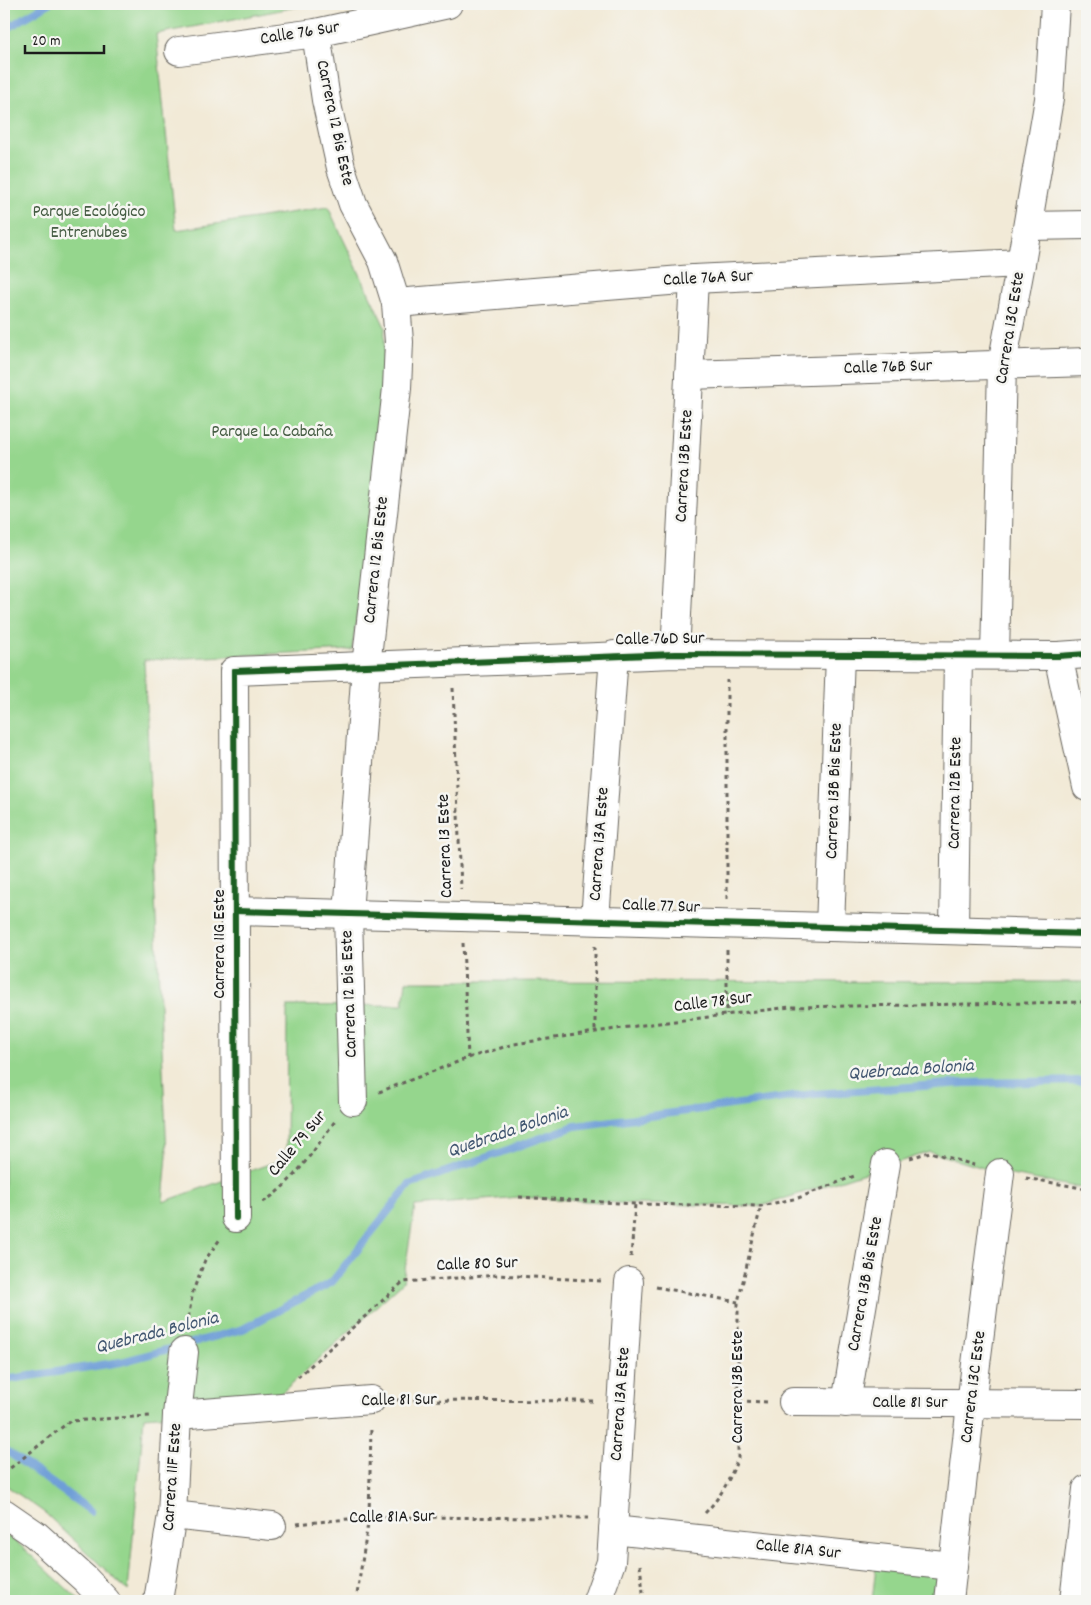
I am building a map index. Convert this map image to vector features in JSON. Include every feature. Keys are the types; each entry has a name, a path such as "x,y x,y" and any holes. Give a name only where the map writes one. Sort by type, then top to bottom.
{"street":[{"name":"Calle 76 Sur","path":"179,51 316,33 448,4"},
{"name":"Carrera 13C Este","path":"995,655 1002,365 1049,99 1055,4"},
{"name":"Carrera 12 Bis Este","path":"316,33 326,100 341,168 353,204 382,261 396,303 399,342 397,388 366,666 348,914 353,1102"},
{"path":"1028,226 1087,225"},
{"name":"Calle 76A Sur","path":"396,303 694,279 1021,263"},
{"name":"Carrera 13B Este","path":"675,654 694,279"},
{"name":"Calle 76B Sur","path":"689,375 1087,362"},
{"name":"Calle 76D Sur","path":"234,671 675,654 1058,656 1087,654"},
{"name":"Carrera 13B Bis Este","path":"830,927 840,655"},
{"name":"Carrera 12B Este","path":"954,930 958,655"},
{"name":"Carrera 13A Este","path":"595,920 614,656"},
{"path":"1058,656 1087,787"},
{"name":"Carrera 11G Este","path":"234,671 236,1218"},
{"name":"Calle 77 Sur","path":"235,911 1087,934"},
{"name":"Carrera 13B Bis Este","path":"846,1403 886,1164"},
{"name":"Carrera 13C Este","path":"949,1601 1000,1173"},
{"name":"Carrera 13A Este","path":"597,1601 611,1562 629,1282"},
{"name":"Carrera 11F Este","path":"158,1601 172,1515 177,1415 184,1352"},
{"name":"Calle 81 Sur","path":"177,1415 371,1400"},
{"name":"Calle 81 Sur","path":"793,1402 1087,1404"},
{"path":"1074,1601 1087,1490"},
{"path":"4,1513 36,1534 106,1601"},
{"path":"172,1515 272,1526"},
{"name":"Calle 81A Sur","path":"613,1524 663,1535 953,1566"}],"path":[{"path":"727,654 727,1015"},
{"path":"519,1197 635,1204 761,1206 798,1198 886,1164 930,1152 1000,1173 1087,1189"},
{"path":"629,1282 635,1204"},
{"path":"188,1316 193,1291 205,1260 236,1218"},
{"path":"356,1601 369,1517 371,1400"},
{"path":"5,1472 70,1421 177,1415"}],"green space":[{"path":"4,4 312,4 156,34 176,230 328,207 385,327 380,438 352,650 144,660 167,1155 163,1202 286,1158 287,1006 403,1005 406,981 1087,982 1087,1189 1000,1173 930,1152 761,1206 635,1204 519,1197 415,1206 403,1282 265,1408 144,1417 128,1591 45,1513 4,1484"},
{"path":"4,1534 20,1545 80,1601 4,1601"},
{"path":"876,1567 942,1574 939,1601 872,1601"}],"waterway":[{"path":"4,30 48,4"},
{"name":"Quebrada Bolonia","path":"4,1380 121,1362 243,1329 332,1282 409,1185 575,1126 814,1094 964,1083 1087,1081"},
{"path":"4,1449 91,1511"}],"cycle path":[{"path":"236,1218 234,671 675,654 1058,656 1087,654"},
{"path":"235,911 1087,934"}],"park label":[{"name":"Parque Ecológico Entrenubes","path":"89,222"},
{"name":"Parque La Cabaña","path":"272,432"}]}
